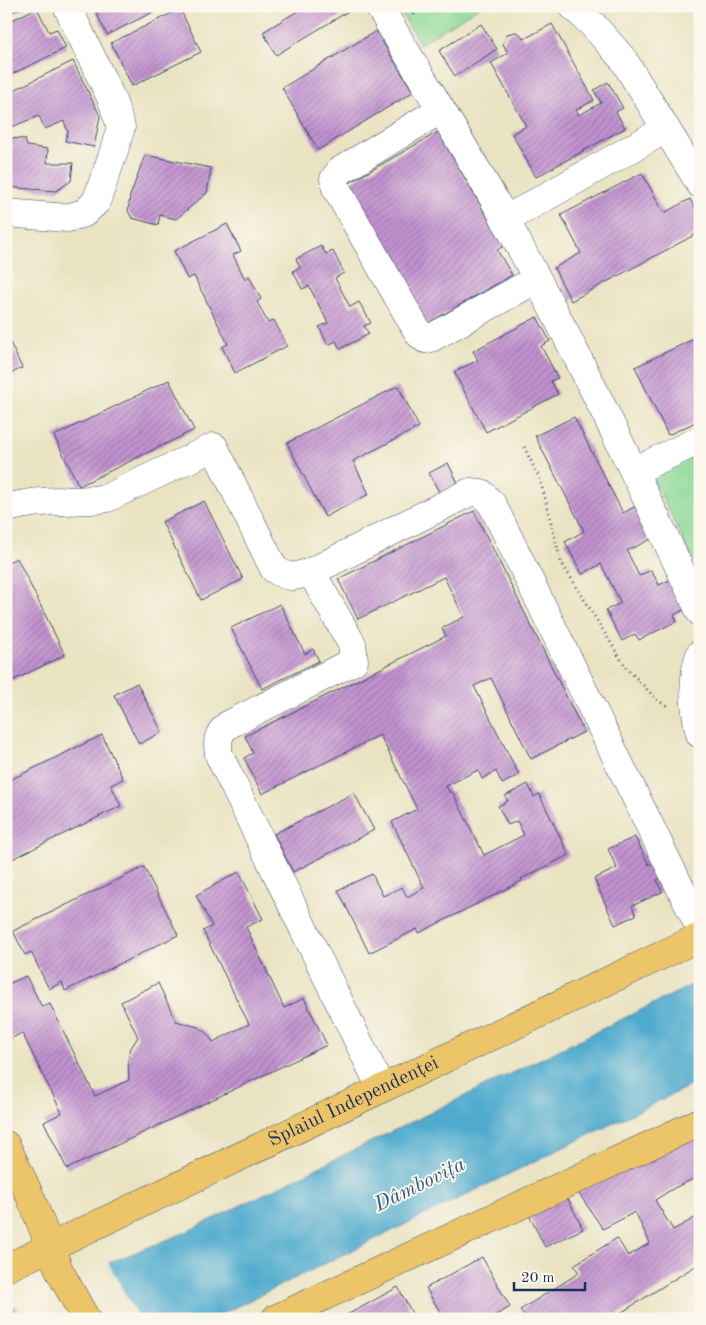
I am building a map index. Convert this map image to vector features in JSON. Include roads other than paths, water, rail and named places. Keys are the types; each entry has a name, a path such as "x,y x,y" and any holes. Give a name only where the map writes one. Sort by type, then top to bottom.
{"main road":[{"name":"Splaiul Independenței","path":"6,1268 700,936"},
{"path":"275,1319 700,1122"},
{"path":"6,1145 62,1276 86,1319"}],"street":[{"path":"6,213 67,218 84,213 96,202 121,127 112,100 67,6"},
{"path":"378,6 505,220 537,279 634,471 700,612"},
{"path":"573,6 594,26 623,59 700,184"},
{"path":"440,110 340,172 334,179 336,188 414,326 425,339 431,338 537,279"},
{"path":"505,220 666,129"},
{"path":"634,471 700,440"},
{"path":"6,509 28,503 107,498 214,447 274,568 284,576 298,576 311,572 470,492 481,493 492,504 700,928"},
{"path":"311,572 352,644 354,661 228,725 221,731 217,741 219,755 381,1088"},
{"path":"700,654 694,685 696,714 700,734"}],"water":[{"name":"Dâmbovița","path":"700,981 700,1081 210,1319 6,1319 6,1310 108,1263 184,1233"}]}
